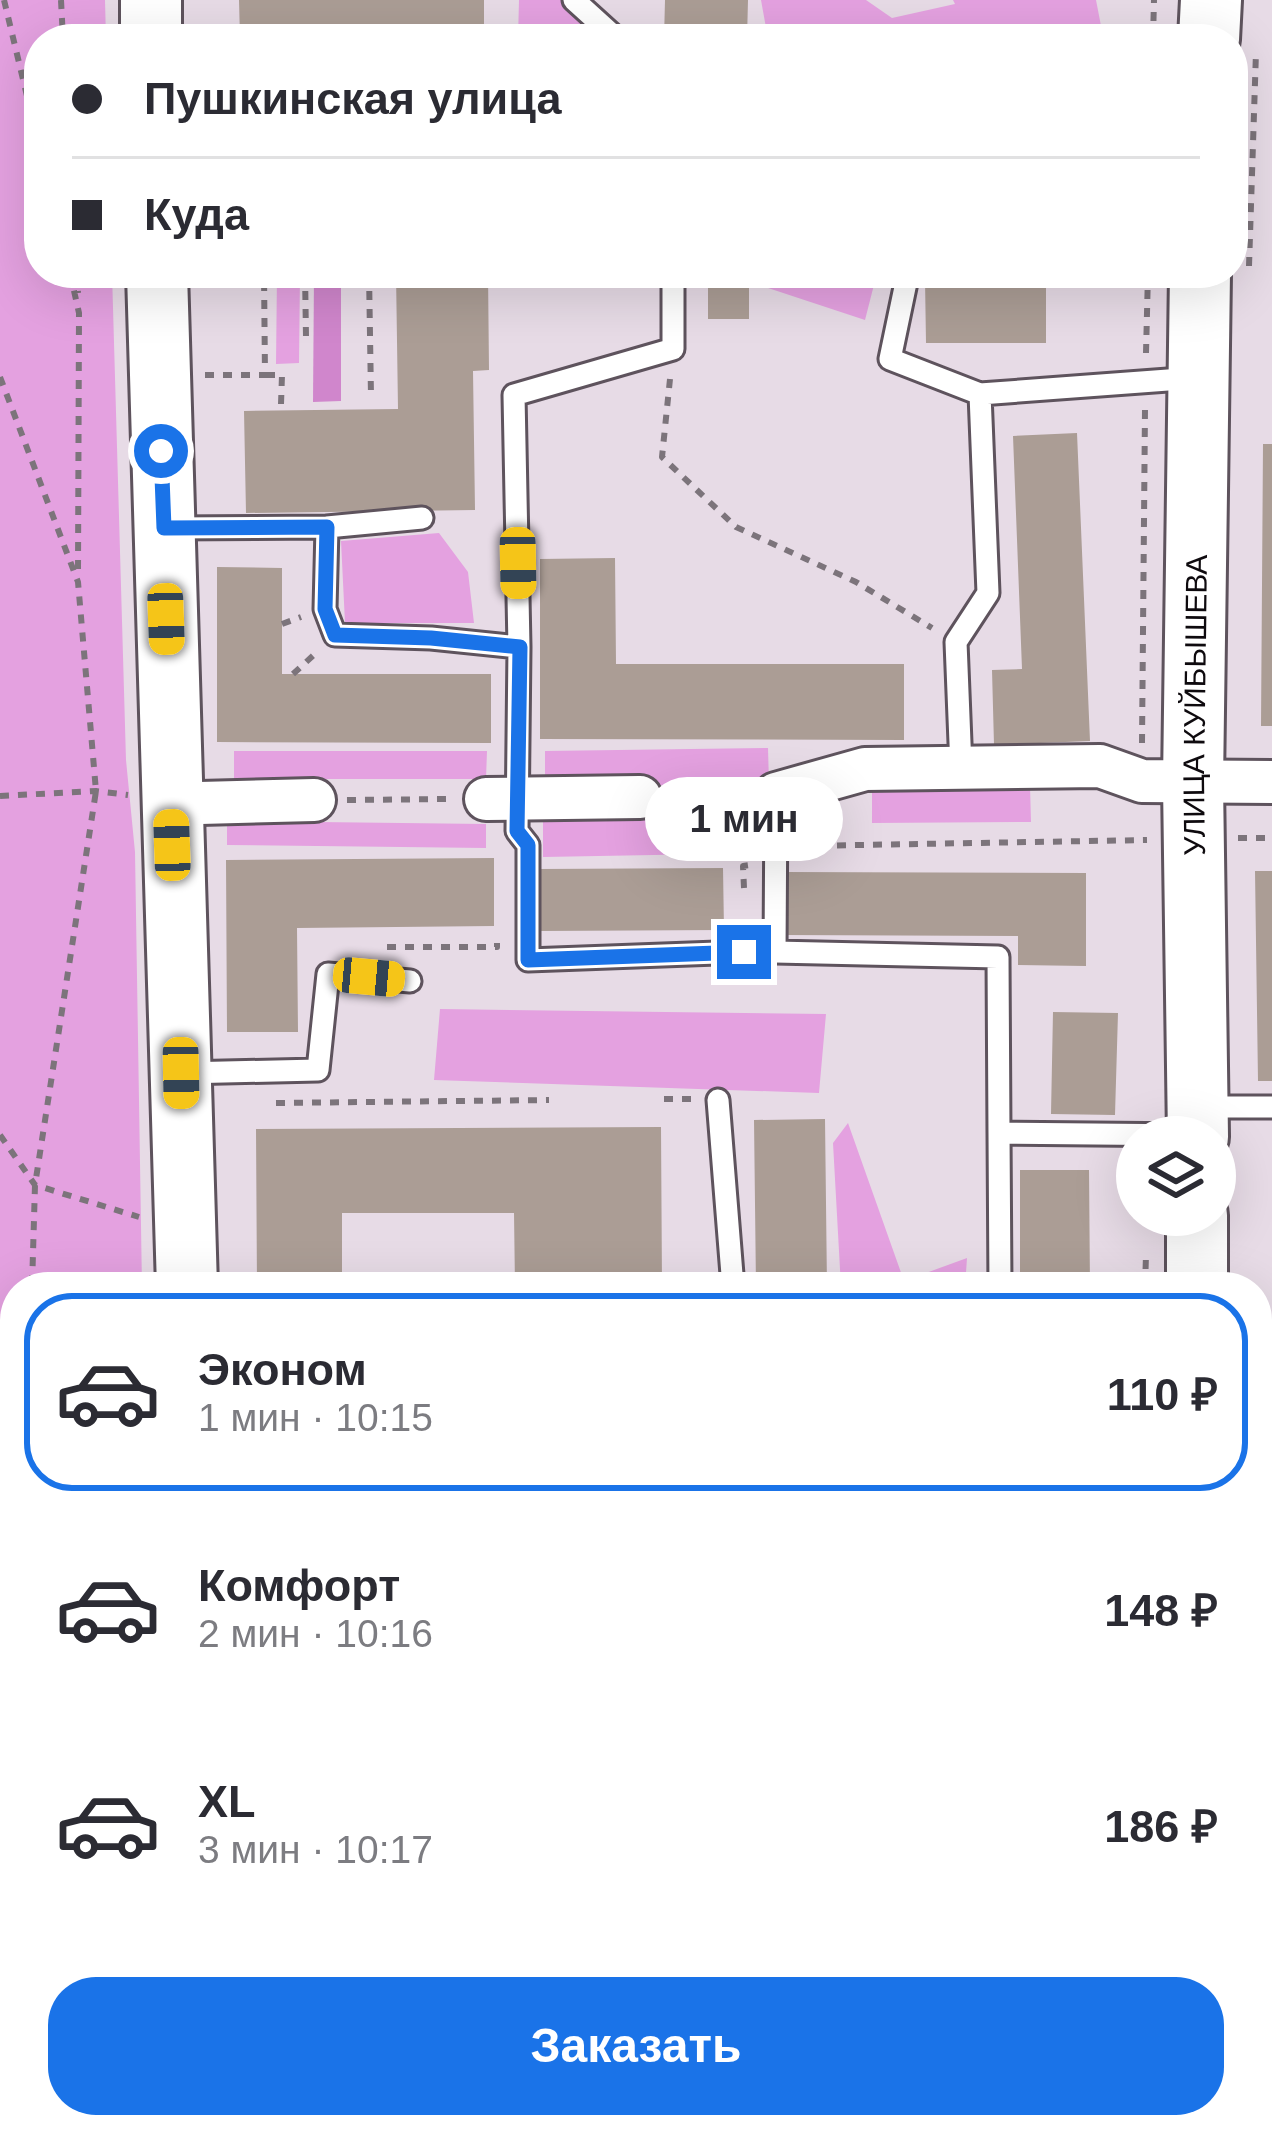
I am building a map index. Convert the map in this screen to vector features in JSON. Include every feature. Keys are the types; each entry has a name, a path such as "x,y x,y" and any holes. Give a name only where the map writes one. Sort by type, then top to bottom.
{"street":[{"path":"157,288 187,1272"},
{"name":"УЛИЦА КУЙБЫШЕВА","path":"1196,288 1170,380 1176,801 1197,1116"},
{"path":"776,794 865,769 1100,766 1176,801 1272,782"},
{"path":"502,799 640,797"},
{"path":"170,799 200,803 314,800"},
{"path":"1197,1236 1197,1272"}],"lane":[{"path":"574,0 600,24"},
{"path":"674,288 673,349 514,395 520,647 502,799 528,845 528,960 744,952"},
{"path":"905,288 890,359 980,394 1170,380"},
{"path":"961,768 956,642 988,592 980,394"},
{"path":"164,528 327,527 422,518"},
{"path":"327,527 325,609 335,635 520,647"},
{"path":"776,794 775,952 998,957 1000,1272"},
{"path":"181,1073 318,1070 328,974 410,981"},
{"path":"718,1100 732,1272"},
{"path":"1236,1116 1272,1107"},
{"path":"999,1133 1116,1129"}],"path":[{"path":"4,0 24,83"},
{"path":"32,1272 35,1185 96,790 78,582 75,288"},
{"path":"264,288 266,375"},
{"path":"305,288 306,337"},
{"path":"369,288 370,396"},
{"path":"1151,288 1170,380 1176,801"},
{"path":"673,349 662,457 736,527 856,583 956,642"},
{"path":"159,373 282,375 281,404"},
{"path":"0,376 78,582"},
{"path":"0,796 96,790 170,799"},
{"path":"686,796 733,795"},
{"path":"314,800 502,799"},
{"path":"774,860 807,843 1176,801 1272,838"},
{"path":"436,947 497,946"},
{"path":"273,1103 549,1100"},
{"path":"0,1135 35,1185 153,1221"}],"shaded area":[{"path":"0,0 105,0 106,24 24,24 24,288 112,288 126,760 135,852 142,1272 0,1272"},
{"path":"519,0 566,0 592,24 518,24"},
{"path":"761,0 866,0 892,18 955,4 953,0 1096,0 1101,24 765,24"},
{"path":"277,288 300,288 299,363 276,364"},
{"path":"314,288 341,288 341,401 313,402"},
{"path":"768,288 873,288 865,320"},
{"path":"439,533 468,572 474,623 345,623 341,541"},
{"path":"768,748 769,784 545,787 545,751"},
{"path":"234,751 487,751 486,779 234,779"},
{"path":"1030,786 1031,822 872,823 872,787"},
{"path":"767,817 767,853 543,857 543,820"},
{"path":"227,821 486,824 486,848 227,845"},
{"path":"440,1009 826,1014 819,1093 434,1080"},
{"path":"848,1123 901,1272 840,1272 833,1143"},
{"path":"967,1258 966,1272 929,1272"}],"building":[{"path":"239,0 484,0 484,24 240,24"},
{"path":"665,0 748,0 747,24 664,24"},
{"path":"396,288 488,288 489,370 473,371 475,510 246,513 244,411 398,409"},
{"path":"708,288 749,288 749,319 708,319"},
{"path":"925,288 1046,288 1046,343 926,343"},
{"path":"1077,433 1090,741 994,745 992,670 1022,669 1013,436"},
{"path":"1263,444 1272,444 1272,726 1261,726"},
{"path":"615,558 616,664 904,664 904,740 540,739 540,559"},
{"path":"217,567 282,568 282,674 491,674 491,743 217,742"},
{"path":"494,858 494,926 297,928 298,1032 227,1032 226,860"},
{"path":"723,868 724,930 540,931 539,869"},
{"path":"1255,871 1272,871 1272,1081 1258,1081"},
{"path":"782,872 1086,873 1086,966 1018,965 1018,936 782,935"},
{"path":"1053,1012 1118,1013 1115,1115 1051,1114"},
{"path":"825,1119 827,1272 756,1272 754,1120"},
{"path":"661,1127 662,1272 515,1272 514,1213 342,1213 342,1272 257,1272 256,1129"},
{"path":"1020,1170 1089,1170 1090,1272 1020,1272"}],"route":[{"path":"161,451 164,528 327,527 325,609 335,635 520,647 517,831 528,845 528,960 744,952"}]}
